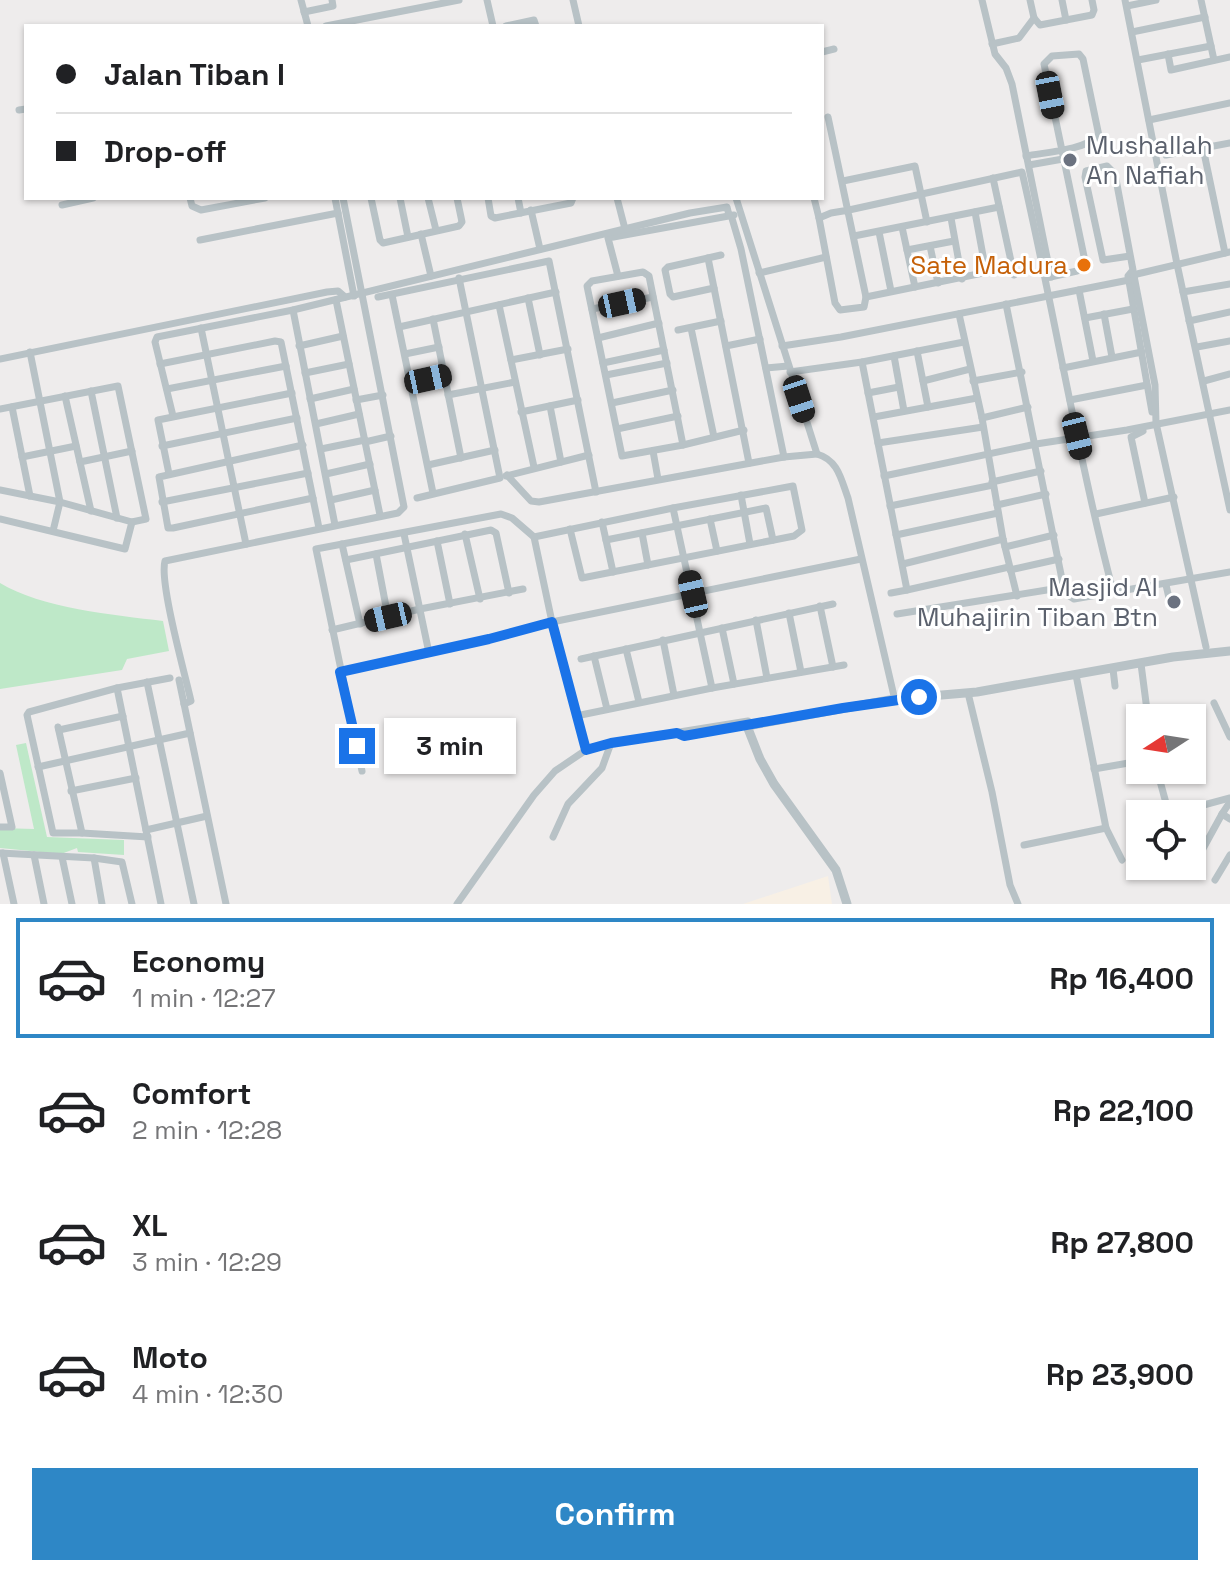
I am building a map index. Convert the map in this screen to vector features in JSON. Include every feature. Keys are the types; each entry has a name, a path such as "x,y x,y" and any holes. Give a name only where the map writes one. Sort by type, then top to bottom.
{"street":[{"path":"301,0 307,24"},
{"path":"304,12 333,6 332,0"},
{"path":"352,24 378,22 440,2 459,0"},
{"path":"487,0 493,24"},
{"path":"573,0 579,24"},
{"path":"982,0 995,54 1009,75 1029,165 1063,368 1113,591"},
{"path":"1030,0 1038,25 1092,15 1092,0"},
{"path":"1062,0 1066,20"},
{"path":"1156,0 1126,3 1230,510"},
{"path":"1201,0 1214,60"},
{"path":"1132,32 1205,17"},
{"path":"992,44 1019,38 1034,18"},
{"path":"517,24 534,20 535,24"},
{"path":"1138,60 1211,46"},
{"path":"824,52 834,49"},
{"path":"1026,156 1061,150 1093,141 1099,136 1083,59 1076,52 1052,56 1044,64 1061,150 1085,261 1077,271 1048,277"},
{"path":"1168,54 1171,70 1230,57"},
{"path":"1149,120 1230,103"},
{"path":"814,200 838,310 864,307 866,297 828,117"},
{"path":"1166,155 1230,143"},
{"path":"782,346 1079,290 1177,263 1227,253 1203,148"},
{"path":"1041,153 1044,163"},
{"path":"1029,165 1063,159"},
{"path":"1130,256 1103,260 1085,177 1088,169 1103,165 1113,170 1130,256 1133,309 1147,385 1206,647"},
{"path":"843,181 911,166 917,170 927,222"},
{"path":"819,218 1022,172 1048,277"},
{"path":"866,297 986,272 1013,271 993,178"},
{"path":"62,205 84,200"},
{"path":"190,200 192,206 201,210 254,200"},
{"path":"184,704 191,701 167,594 165,561 398,513 404,507 383,395 354,295 335,200"},
{"path":"343,200 354,295"},
{"path":"371,200 381,242 461,223 457,200"},
{"path":"400,200 408,237"},
{"path":"428,200 436,230"},
{"path":"489,200 494,218 571,203 572,200"},
{"path":"518,200 521,213"},
{"path":"544,200 546,208"},
{"path":"618,200 625,229"},
{"path":"736,200 733,215 784,457"},
{"path":"173,416 155,339 293,310 727,207 759,273 817,454"},
{"path":"854,236 999,207"},
{"path":"531,210 540,249"},
{"path":"975,212 986,272"},
{"path":"200,240 338,213"},
{"path":"618,276 608,238 733,215"},
{"path":"951,218 962,279"},
{"path":"902,227 915,287"},
{"path":"879,232 891,291"},
{"path":"421,234 431,276"},
{"path":"907,250 954,241"},
{"path":"930,246 938,283"},
{"path":"714,288 673,297 665,270 721,255"},
{"path":"759,273 826,257"},
{"path":"708,258 749,463"},
{"path":"378,297 549,261 596,492"},
{"path":"458,269 495,450 504,477 535,502 784,457 825,456 836,467 848,498 894,696"},
{"path":"683,445 647,273 592,281 588,284 592,309 621,456 683,445 744,430"},
{"path":"1132,276 1155,385 1156,425"},
{"path":"1183,292 1230,284"},
{"path":"1079,290 1093,361"},
{"path":"0,359 327,292 354,295"},
{"path":"399,327 556,292"},
{"path":"392,295 433,493"},
{"path":"592,309 653,297"},
{"path":"528,298 540,355"},
{"path":"336,300 380,515"},
{"path":"1006,304 1065,594"},
{"path":"499,305 534,467"},
{"path":"1085,318 1133,309"},
{"path":"293,310 335,525"},
{"path":"1189,321 1230,312"},
{"path":"959,314 1017,596"},
{"path":"1104,314 1112,357"},
{"path":"433,319 461,458"},
{"path":"678,330 721,321"},
{"path":"598,338 659,323"},
{"path":"201,328 246,544"},
{"path":"691,328 714,437"},
{"path":"299,346 343,336"},
{"path":"726,346 760,339"},
{"path":"160,364 278,341 283,346 319,528"},
{"path":"1197,347 1230,341"},
{"path":"766,368 789,369 862,362 964,342"},
{"path":"405,354 439,347"},
{"path":"511,360 568,349"},
{"path":"603,363 664,350"},
{"path":"917,351 928,407"},
{"path":"30,352 60,502 53,531"},
{"path":"1063,368 1142,352"},
{"path":"894,356 904,411"},
{"path":"862,362 907,590"},
{"path":"606,375 667,363"},
{"path":"305,373 349,364"},
{"path":"167,389 286,366"},
{"path":"923,381 970,369"},
{"path":"973,381 1022,372"},
{"path":"1204,381 1230,374"},
{"path":"411,383 444,376"},
{"path":"448,395 515,382"},
{"path":"1070,400 1147,385"},
{"path":"0,409 118,386 146,519 132,522 60,502 0,490"},
{"path":"868,393 899,387"},
{"path":"310,399 354,389"},
{"path":"612,403 673,390"},
{"path":"91,391 117,518"},
{"path":"169,474 158,421 292,393"},
{"path":"356,400 383,395"},
{"path":"65,396 91,511"},
{"path":"874,417 977,398"},
{"path":"521,412 578,400"},
{"path":"550,406 561,462"},
{"path":"12,407 30,496"},
{"path":"982,418 1028,407"},
{"path":"884,476 1077,436 1230,410"},
{"path":"316,424 359,414"},
{"path":"617,429 678,416"},
{"path":"162,446 297,418"},
{"path":"1145,503 1131,437 1156,425"},
{"path":"878,443 983,427"},
{"path":"321,449 391,436"},
{"path":"303,445 158,478 165,520 169,529 313,498"},
{"path":"22,457 76,446"},
{"path":"428,465 495,450"},
{"path":"80,462 132,451"},
{"path":"653,451 658,479"},
{"path":"417,498 589,455"},
{"path":"326,474 370,464"},
{"path":"890,506 1041,471"},
{"path":"162,502 308,473"},
{"path":"534,537 570,529 602,522 673,508 793,486 802,530 794,536 586,578 579,576 570,529"},
{"path":"331,500 375,490"},
{"path":"896,535 1046,494"},
{"path":"741,495 750,544"},
{"path":"1096,514 1174,497"},
{"path":"673,508 712,688"},
{"path":"606,540 766,508 773,540"},
{"path":"362,771 315,552 321,547 501,514 512,518 534,537 552,622 586,750"},
{"path":"0,519 125,549 132,522"},
{"path":"710,519 717,551"},
{"path":"602,522 613,572"},
{"path":"346,560 491,530 496,533 509,593"},
{"path":"642,533 648,565"},
{"path":"404,534 429,653"},
{"path":"465,534 480,599"},
{"path":"903,564 1054,535"},
{"path":"437,541 450,604"},
{"path":"342,544 360,624"},
{"path":"376,554 388,617"},
{"path":"340,672 552,622 861,559"},
{"path":"891,593 1059,559"},
{"path":"897,614 1056,589 1074,599 1230,572"},
{"path":"1166,585 1169,598"},
{"path":"332,630 523,589"},
{"path":"581,659 833,604"},
{"path":"820,606 833,667"},
{"path":"789,613 801,672"},
{"path":"756,620 767,678"},
{"path":"722,628 734,684"},
{"path":"663,640 674,695"},
{"path":"457,904 534,795 555,771 586,750 677,733 684,736 894,696 972,688 1230,644"},
{"path":"626,649 639,702"},
{"path":"747,723 895,699 968,693 1195,654 1230,651"},
{"path":"594,656 607,709"},
{"path":"1141,664 1146,704"},
{"path":"576,716 844,665"},
{"path":"1113,669 1115,686"},
{"path":"1076,675 1106,828 1122,860"},
{"path":"207,816 147,833 53,833 26,718 28,713 117,688 175,679 184,704 226,904"},
{"path":"147,682 194,904"},
{"path":"117,688 161,904"},
{"path":"968,693 1010,885 1018,904"},
{"path":"1214,703 1230,737"},
{"path":"82,833 59,728 123,716"},
{"path":"747,723 760,759 774,784 836,870 847,904"},
{"path":"38,767 190,733"},
{"path":"553,837 568,804 602,768 611,743"},
{"path":"1094,769 1126,763"},
{"path":"0,773 12,827 0,827"},
{"path":"71,791 136,778"},
{"path":"1206,805 1230,800"},
{"path":"1206,843 1230,800"},
{"path":"1222,814 1230,819"},
{"path":"1024,845 1106,828"},
{"path":"14,904 2,853 114,859 124,865 132,904"},
{"path":"34,855 44,904"},
{"path":"1215,880 1230,855"},
{"path":"62,857 72,904"},
{"path":"94,858 102,904"}],"shaded area":[{"path":"828,876 832,904 743,904"}],"green space":[{"path":"0,583 36,599 57,604 163,621 169,651 127,659 122,670 0,689"},
{"path":"26,743 47,837 124,840 124,855 78,852 77,848 61,854 0,848 0,828 34,829 16,745"}],"place":[{"name":"Mushallah An Nafiah","path":"1070,160"},
{"name":"Sate Madura","path":"1084,265"},
{"name":"Masjid Al Muhajirin Tiban Btn","path":"1174,602"}],"route":[{"path":"357,746 340,672 552,622 586,750 611,743 677,733 684,736 919,697"}]}
